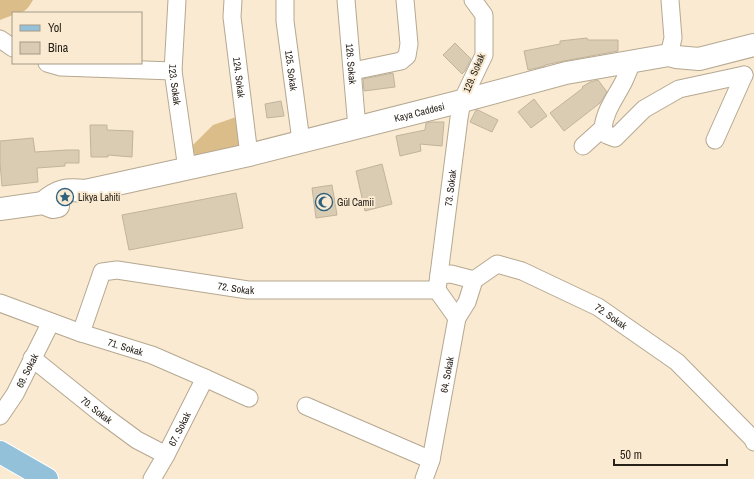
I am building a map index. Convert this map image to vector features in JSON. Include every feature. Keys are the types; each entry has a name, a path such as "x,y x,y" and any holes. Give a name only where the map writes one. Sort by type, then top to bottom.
{"main road":[{"path":"0,452 47,479"}],"street":[{"name":"123. Sokak","path":"177,0 173,71 187,169"},
{"name":"124. Sokak","path":"233,0 232,17 249,155"},
{"name":"125. Sokak","path":"285,0 285,21 301,141"},
{"name":"126. Sokak","path":"346,0 357,128"},
{"path":"353,71 401,61 407,56 409,44 405,0"},
{"name":"129. Sokak","path":"462,101 484,55 484,15 473,0"},
{"path":"669,55 673,38 670,0"},
{"path":"0,39 12,47"},
{"name":"Kaya Caddesi","path":"0,209 43,203 53,206 65,206 79,199 85,191 249,155 566,73 632,60 669,55 698,59 754,45"},
{"path":"632,60 625,80 608,110 604,121 603,128 606,135 615,138 644,110 679,89 744,75 716,140"},
{"path":"50,64 61,67 173,71"},
{"name":"73. Sokak","path":"438,282 462,101"},
{"path":"583,146 603,128"},
{"name":"72. Sokak","path":"81,333 102,272 117,270 248,290 438,282 451,274 474,280 497,264 522,271 598,307 677,362 754,440"},
{"path":"438,282 456,318 467,302 474,280"},
{"name":"71. Sokak","path":"0,303 81,333 152,354 249,398"},
{"name":"64. Sokak","path":"424,479 430,460 456,318"},
{"name":"69. Sokak","path":"0,416 15,394 50,322"},
{"name":"70. Sokak","path":"32,358 103,415 137,440 166,455"},
{"name":"67. Sokak","path":"152,479 166,455 205,378"},
{"path":"306,406 430,460"}],"shaded area":[{"path":"0,0 33,0 25,10 20,12 12,12 12,15 0,20"},
{"path":"239,116 243,146 195,156 192,146 213,125"}],"building":[{"path":"587,38 588,40 618,40 618,51 545,65 528,70 524,51 560,44 560,41"},
{"path":"455,43 471,59 462,74 443,55"},
{"path":"393,73 395,87 364,91 363,79"},
{"path":"598,80 607,92 600,103 564,131 550,113 583,88 582,87 590,82"},
{"path":"534,99 547,116 531,128 518,112"},
{"path":"281,101 284,116 267,118 265,104"},
{"path":"476,110 498,120 492,132 470,122"},
{"path":"444,122 442,146 420,144 421,151 400,156 396,136 425,130 426,123"},
{"path":"90,125 107,125 107,130 133,131 132,157 108,155 108,157 91,157"},
{"path":"33,138 35,152 79,150 79,163 65,163 65,166 37,168 38,182 2,186 0,141"},
{"path":"382,164 392,204 365,211 356,171"},
{"name":"Gül Camii","path":"332,185 337,215 316,218 312,188"},
{"path":"236,193 243,228 129,250 122,215"}],"place":[{"name":"Likya Lahiti","path":"65,197"},
{"name":"Gül Camii","path":"324,202"}]}
